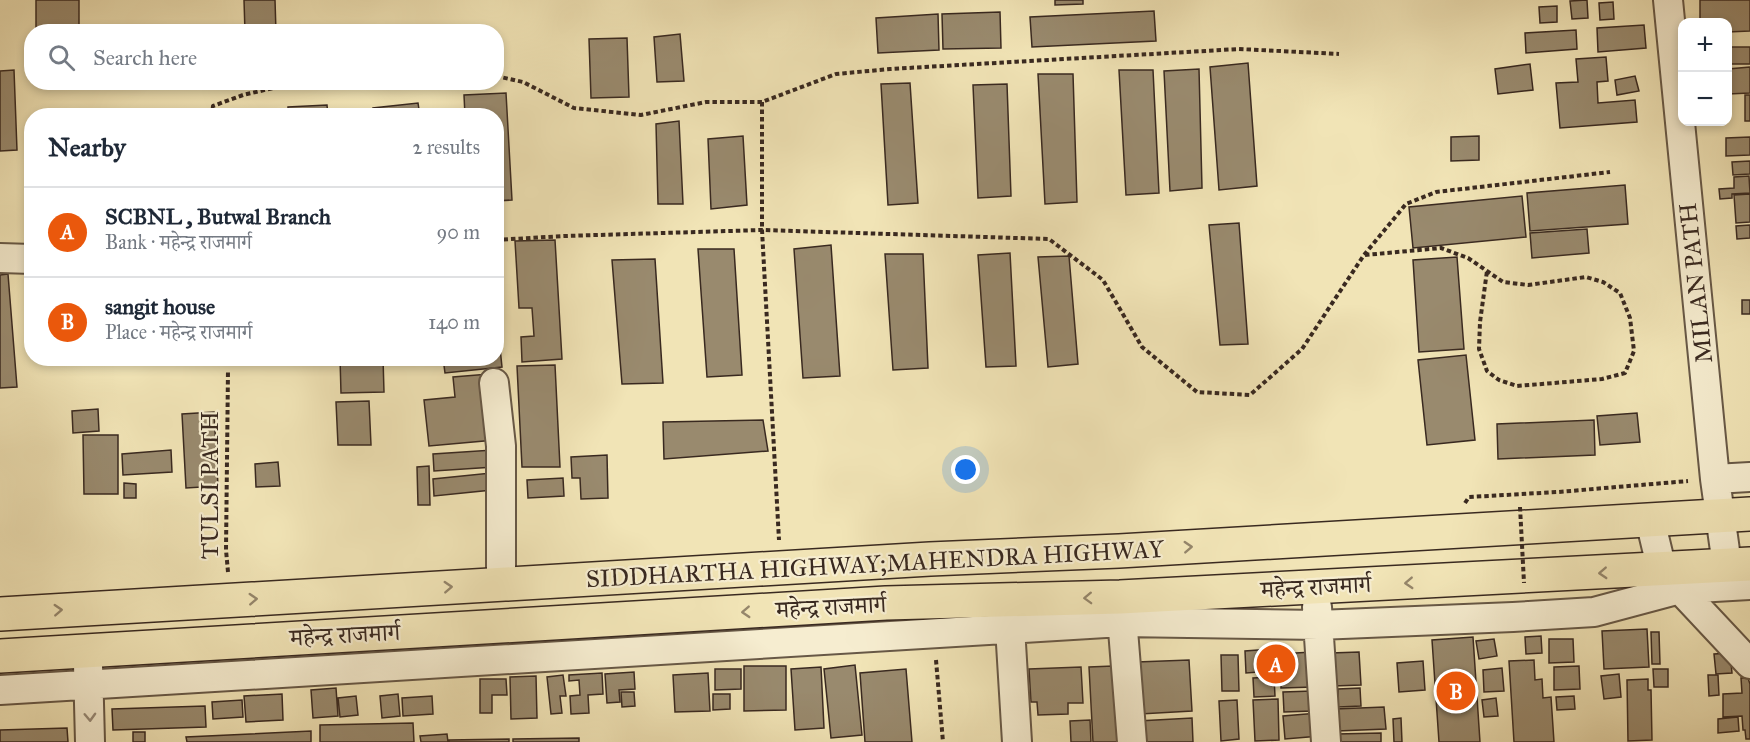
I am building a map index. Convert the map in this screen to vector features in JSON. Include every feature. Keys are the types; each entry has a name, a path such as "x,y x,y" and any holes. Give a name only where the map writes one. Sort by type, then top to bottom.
{"highway":[{"name":"SIDDHARTHA HIGHWAY;MAHENDRA HIGHWAY","path":"0,614 1735,515"},
{"path":"1671,579 1742,572"},
{"name":"महेन्द्र राजमार्ग","path":"0,656 886,603 1009,615 1121,609 1316,587 1671,579"}],"street":[{"name":"MILAN PATH","path":"1668,0 1715,479 1735,515 1742,572"},
{"path":"0,258 24,259"},
{"path":"494,382 501,447 501,584"},
{"path":"1715,479 1750,477"},
{"path":"1650,520 1671,579 1750,664"},
{"path":"1132,742 1121,609 1318,625 1594,612 1671,579"},
{"path":"1316,587 1326,742"},
{"path":"0,690 933,634 1009,615 1017,742"},
{"path":"87,651 90,742"}],"path":[{"path":"504,78 523,82 574,108 641,115 706,102 762,102 836,74 890,69 1239,49 1339,54"},
{"path":"213,108 243,95 265,90"},
{"path":"762,102 762,230 780,568"},
{"path":"504,240 762,230 1049,239 1103,280 1142,347 1197,392 1250,394 1302,349 1364,255 1406,204 1436,192 1610,172"},
{"path":"1364,255 1441,248 1468,258 1487,271 1503,282 1528,285 1586,277 1603,282 1620,293 1630,318 1634,351 1625,372 1602,379 1517,386 1499,380 1487,371 1479,349 1487,271"},
{"name":"TULSI PATH","path":"228,370 226,550 230,600"},
{"path":"1469,496 1558,492 1715,479"},
{"path":"1520,507 1524,583"},
{"path":"933,634 943,742"}],"building":[{"path":"36,0 79,0 79,24 36,24"},
{"path":"244,0 275,0 276,24 245,24"},
{"path":"1055,0 1083,0 1083,4 1055,5"},
{"path":"1587,0 1588,18 1572,19 1570,1"},
{"path":"1700,0 1750,0 1750,31 1732,32 1732,18 1700,18"},
{"path":"1613,2 1614,19 1600,20 1599,3"},
{"path":"1557,6 1557,22 1540,23 1539,7"},
{"path":"1154,11 1156,41 1032,47 1030,17"},
{"path":"1000,12 1001,48 943,49 942,14"},
{"path":"938,14 939,50 878,53 876,18"},
{"path":"1644,25 1646,48 1598,52 1597,28"},
{"path":"1576,30 1577,49 1526,53 1525,33"},
{"path":"680,34 684,81 657,82 654,37"},
{"path":"627,38 629,97 591,98 589,39"},
{"path":"1732,47 1750,47 1750,64 1732,64"},
{"path":"1606,57 1608,81 1597,82 1598,103 1635,100 1637,122 1560,128 1556,83 1578,82 1576,59"},
{"path":"1248,63 1257,186 1219,190 1210,67"},
{"path":"1530,64 1533,90 1498,94 1495,69"},
{"path":"1750,67 1750,93 1732,94 1732,69"},
{"path":"1199,69 1202,188 1170,191 1164,71"},
{"path":"14,70 17,150 0,151 0,71"},
{"path":"1119,70 1153,70 1159,193 1126,195"},
{"path":"1038,74 1073,74 1077,202 1045,204"},
{"path":"1635,76 1639,91 1617,95 1615,80"},
{"path":"910,83 918,203 888,205 881,84"},
{"path":"1007,84 1011,196 978,198 973,85"},
{"path":"506,93 512,200 504,200 504,108 465,108 464,95"},
{"path":"1745,95 1750,95 1750,121 1745,121"},
{"path":"418,103 419,108 373,108"},
{"path":"327,105 327,108 288,108"},
{"path":"679,121 683,204 658,204 656,124"},
{"path":"743,136 747,205 711,209 708,139"},
{"path":"1479,136 1479,160 1451,161 1451,137"},
{"path":"1750,137 1750,155 1726,156 1726,138"},
{"path":"1750,161 1750,174 1733,175 1732,162"},
{"path":"1749,176 1750,193 1732,194 1732,198 1720,199 1719,189 1734,188 1734,177"},
{"path":"1625,185 1628,224 1530,231 1527,193"},
{"path":"1750,194 1750,222 1736,223 1734,195"},
{"path":"1522,196 1526,237 1413,248 1409,207"},
{"path":"1239,223 1248,344 1220,345 1209,225"},
{"path":"1750,225 1750,238 1737,239 1736,226"},
{"path":"1587,229 1589,253 1532,258 1530,233"},
{"path":"555,240 562,359 522,362 521,337 534,336 532,308 519,308 515,241"},
{"path":"831,245 840,376 803,378 794,249"},
{"path":"698,249 734,249 742,375 707,377"},
{"path":"1010,253 1016,366 986,367 978,255"},
{"path":"885,254 923,254 928,368 893,370"},
{"path":"1069,256 1078,364 1048,367 1038,257"},
{"path":"1457,257 1464,349 1419,352 1413,260"},
{"path":"655,259 663,383 622,384 612,260"},
{"path":"8,274 17,387 0,388 0,275"},
{"path":"1742,300 1750,300 1750,314 1742,314"},
{"path":"1466,355 1475,440 1427,445 1418,360"},
{"path":"555,365 560,467 522,467 517,366"},
{"path":"340,366 383,366 384,392 341,393"},
{"path":"444,366 502,366 502,367 445,373"},
{"path":"489,374 495,440 429,446 424,400 455,397 453,377"},
{"path":"369,401 371,445 338,445 336,402"},
{"path":"98,409 99,431 73,433 72,411"},
{"path":"214,412 218,486 186,488 182,414"},
{"path":"1637,413 1640,442 1600,445 1597,416"},
{"path":"763,420 768,451 664,459 663,422"},
{"path":"1594,420 1595,455 1498,459 1497,424"},
{"path":"83,435 118,435 118,494 84,494"},
{"path":"171,450 172,472 123,475 122,454"},
{"path":"493,450 494,467 434,471 433,454"},
{"path":"607,455 608,498 581,499 580,478 572,478 571,457"},
{"path":"278,462 280,486 256,487 255,464"},
{"path":"429,466 430,505 418,505 417,467"},
{"path":"491,473 492,490 434,496 433,479"},
{"path":"563,478 564,496 528,498 527,480"},
{"path":"124,483 136,484 136,498 124,498"},
{"path":"1647,629 1649,667 1604,669 1602,631"},
{"path":"1651,632 1659,632 1660,664 1652,664"},
{"path":"1541,636 1542,653 1526,654 1525,637"},
{"path":"1473,637 1480,742 1439,742 1432,640"},
{"path":"1494,639 1497,656 1479,659 1476,641"},
{"path":"1549,639 1573,639 1574,662 1549,663"},
{"path":"1272,649 1273,671 1246,673 1245,651"},
{"path":"1312,652 1314,687 1281,688 1279,654"},
{"path":"1359,652 1361,685 1333,686 1331,653"},
{"path":"1730,653 1732,673 1716,674 1714,654"},
{"path":"1221,655 1238,655 1239,691 1222,691"},
{"path":"1189,660 1192,711 1140,714 1137,662"},
{"path":"1534,660 1535,680 1542,679 1543,698 1551,697 1554,742 1514,742 1509,661"},
{"path":"1423,661 1425,690 1399,692 1397,663"},
{"path":"855,665 862,735 831,738 824,669"},
{"path":"744,666 786,666 786,710 744,711"},
{"path":"1113,666 1118,742 1093,742 1089,667"},
{"path":"1579,666 1580,689 1554,690 1554,667"},
{"path":"821,667 824,728 795,730 791,669"},
{"path":"1081,667 1083,703 1068,703 1068,714 1038,715 1037,702 1031,702 1029,669"},
{"path":"1502,668 1504,691 1484,692 1483,670"},
{"path":"715,669 741,669 741,689 715,690"},
{"path":"906,669 912,742 865,742 860,673"},
{"path":"1653,669 1668,669 1668,687 1654,687"},
{"path":"634,672 635,689 619,690 620,702 607,703 605,674"},
{"path":"602,673 603,694 588,695 589,713 571,714 570,696 580,695 579,680 569,681 569,675"},
{"path":"708,673 710,711 675,712 673,675"},
{"path":"1619,674 1621,697 1604,699 1601,676"},
{"path":"563,675 566,696 560,696 562,713 551,714 547,677"},
{"path":"1708,675 1718,675 1719,695 1709,696"},
{"path":"536,676 537,718 511,719 510,677"},
{"path":"1274,677 1275,696 1254,697 1253,678"},
{"path":"1741,678 1748,678 1750,684 1750,739 1746,739 1742,716 1723,717 1723,694 1742,693"},
{"path":"480,679 506,679 507,695 492,695 492,713 480,713"},
{"path":"1648,679 1648,690 1651,690 1652,740 1628,741 1627,680"},
{"path":"336,688 338,716 313,718 311,690"},
{"path":"1360,688 1361,706 1338,707 1338,689"},
{"path":"1312,691 1312,711 1284,712 1283,692"},
{"path":"621,692 634,692 635,706 622,707"},
{"path":"282,694 283,720 246,722 244,696"},
{"path":"398,694 400,716 382,718 380,696"},
{"path":"713,694 730,694 730,709 713,710"},
{"path":"356,696 358,715 340,717 338,698"},
{"path":"432,696 433,714 403,716 402,698"},
{"path":"1574,696 1575,709 1557,710 1556,697"},
{"path":"1496,698 1498,716 1484,717 1482,700"},
{"path":"1278,699 1279,740 1255,741 1253,700"},
{"path":"242,700 243,717 213,719 212,702"},
{"path":"1237,700 1239,739 1221,741 1219,701"},
{"path":"205,706 206,727 113,730 112,709"},
{"path":"1384,707 1386,729 1337,731 1335,709"},
{"path":"1318,713 1320,736 1285,739 1283,716"},
{"path":"1738,717 1739,731 1718,733 1718,719"},
{"path":"1192,718 1193,742 1139,742 1138,721"},
{"path":"1401,718 1402,742 1394,742 1393,719"},
{"path":"1090,720 1091,742 1071,742 1070,721"},
{"path":"413,723 414,742 320,742 320,725"},
{"path":"67,728 68,742 0,742 0,730"},
{"path":"311,731 311,742 187,742 186,737"},
{"path":"133,732 145,732 145,742 133,742"},
{"path":"1381,733 1381,742 1337,742 1337,734"},
{"path":"447,734 448,742 421,742 420,736"},
{"path":"579,738 579,742 513,742 513,739"},
{"path":"509,739 509,742 449,742 449,740"}],"place":[{"name":"SCBNL , Butwal Branch","path":"1276,664"},
{"name":"sangit house","path":"1456,691"}]}
